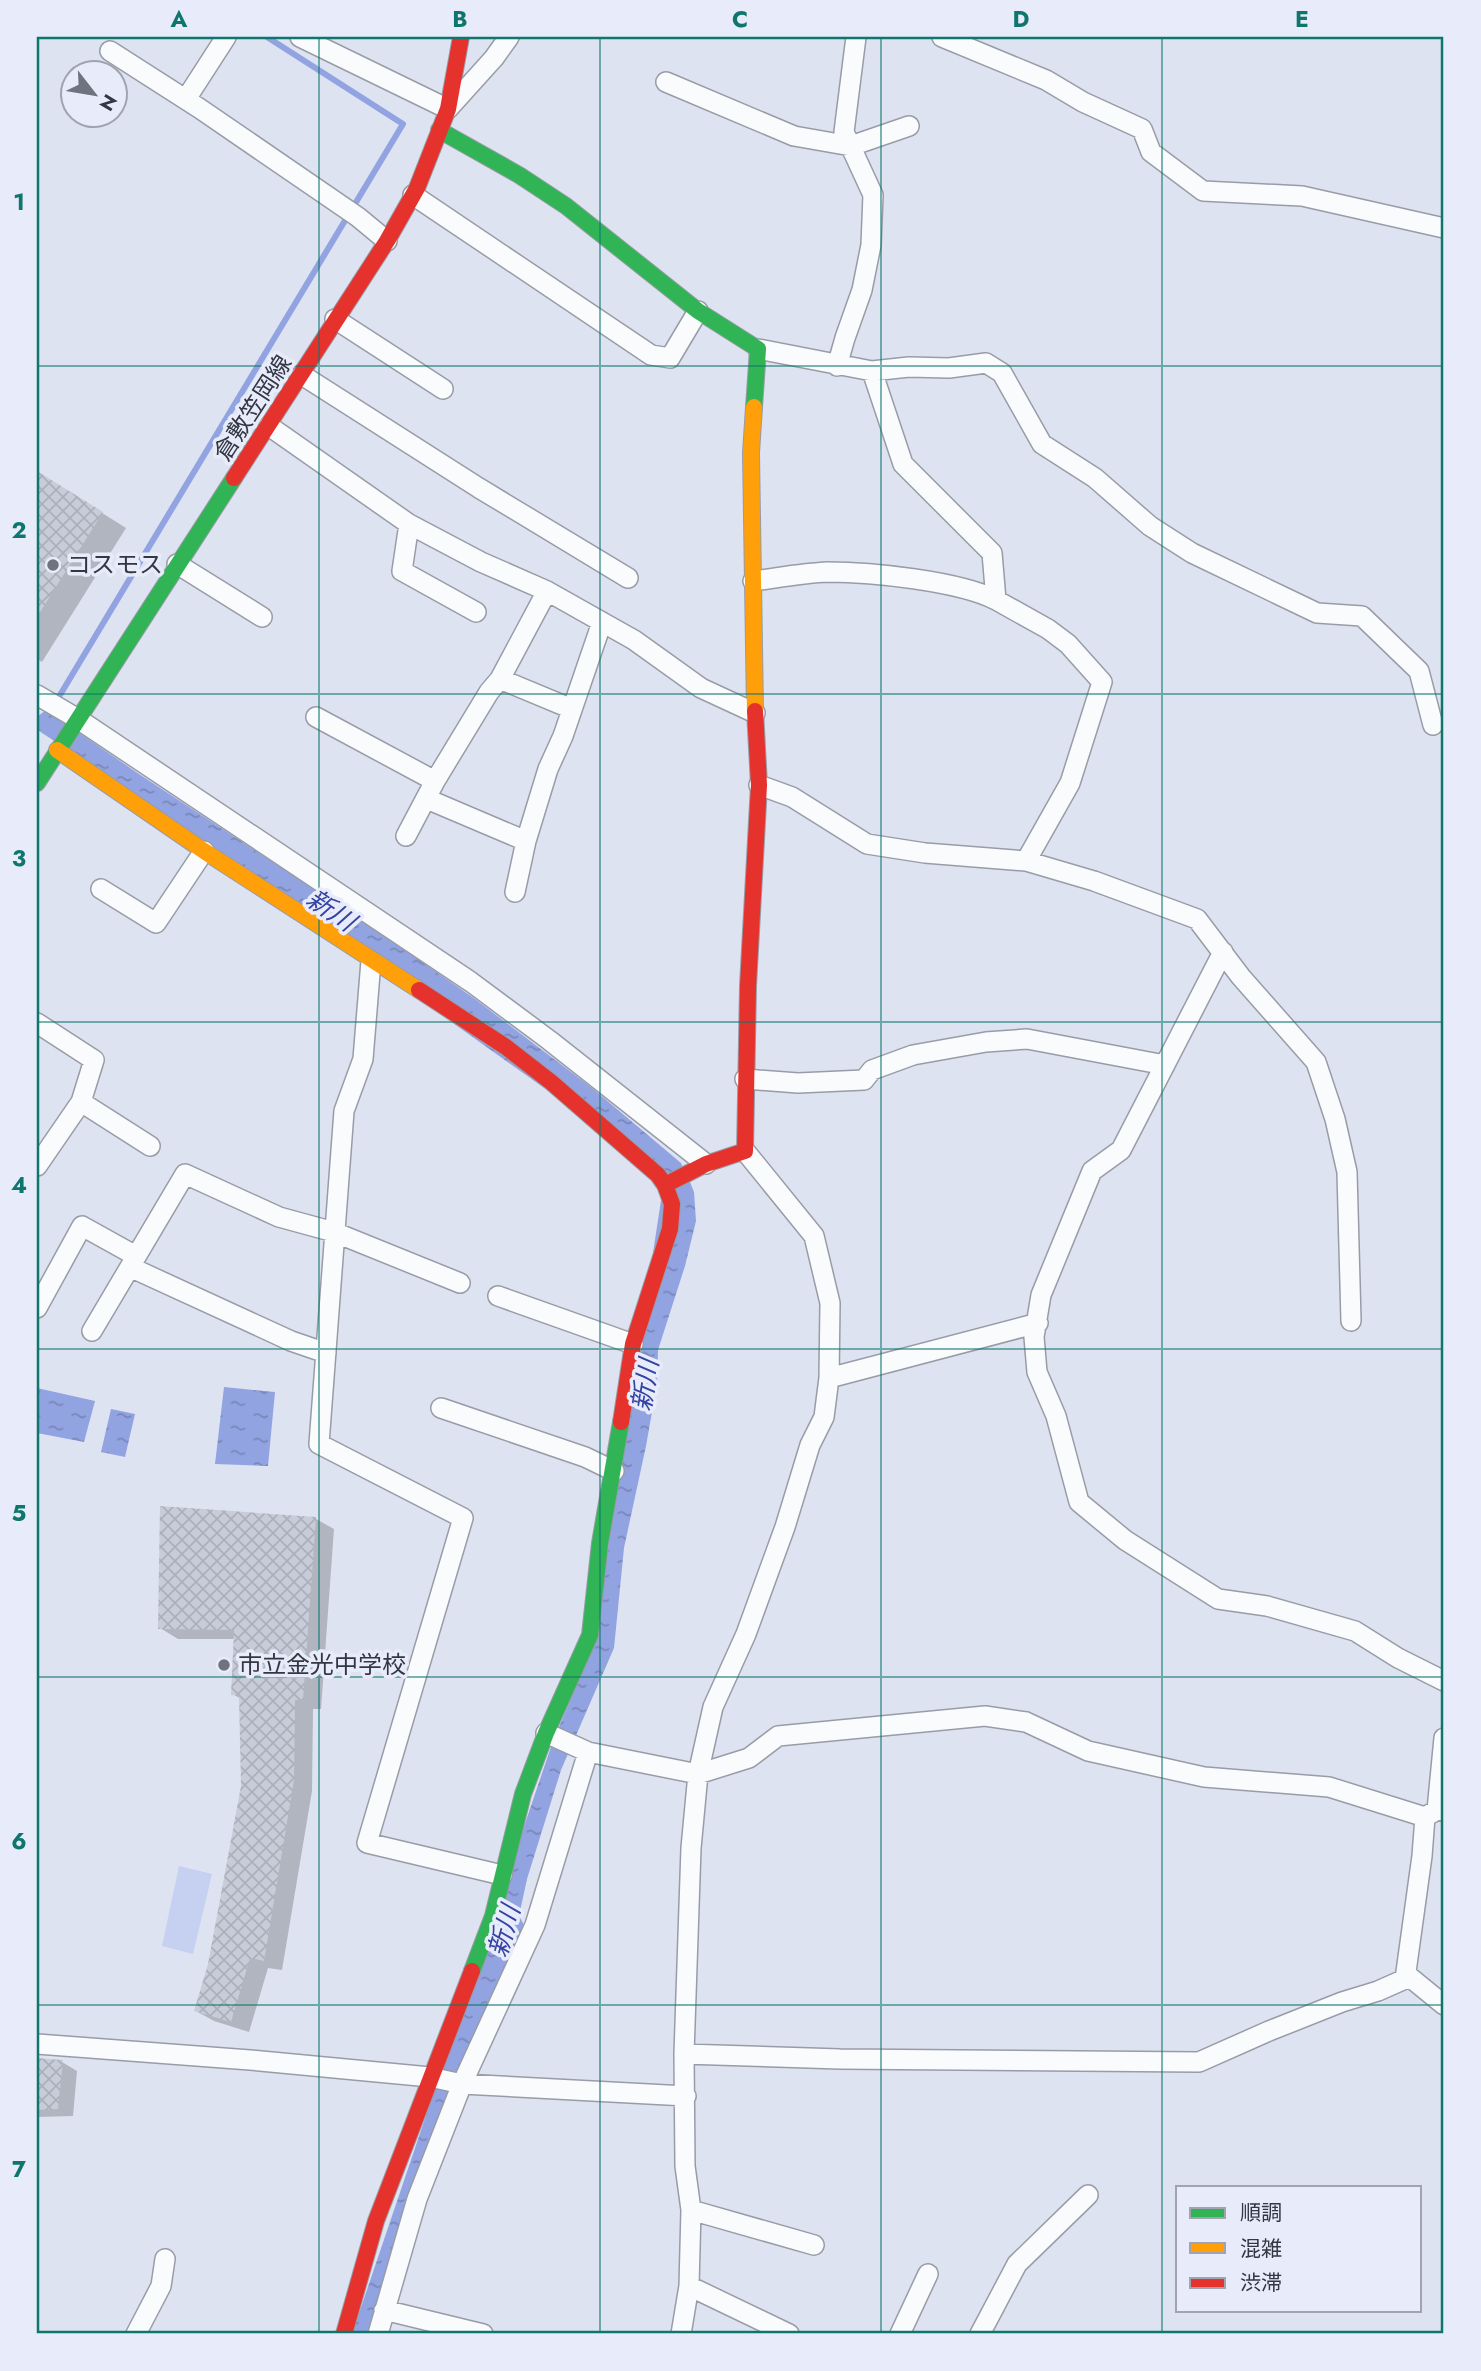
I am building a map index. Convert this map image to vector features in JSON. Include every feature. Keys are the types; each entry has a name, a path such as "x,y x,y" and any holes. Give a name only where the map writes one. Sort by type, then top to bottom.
{"street":[{"path":"186,99 226,37"},
{"path":"300,37 448,109 494,58 509,37"},
{"name":"倉敷笠岡線","path":"37,783 387,241 413,195 448,109 461,37"},
{"path":"837,366 862,290 872,245 873,195 844,132 856,37"},
{"path":"942,37 1046,80 1083,102 1142,129 1151,152 1203,191 1302,196 1444,228"},
{"path":"110,51 186,99 358,217 387,241"},
{"path":"666,82 794,136 851,146 909,125"},
{"path":"439,130 519,175 566,206 698,312 758,349 872,371 909,367 949,368 986,363 1002,373 1042,444 1095,478 1150,526 1192,553 1317,613 1362,616 1419,671 1433,725"},
{"path":"413,195 651,355 670,358 698,312"},
{"path":"335,319 443,389"},
{"path":"681,2334 689,2286 691,2210 685,2166 684,2054 691,1848 698,1774 713,1707 746,1634 785,1527 810,1445 824,1417 829,1378 830,1303 814,1236 745,1151 748,986 759,785 755,713 751,453 758,349"},
{"path":"872,371 903,464 992,553 996,600"},
{"path":"302,375 479,488 628,578"},
{"path":"269,426 409,524 481,562 547,591 634,640 701,688 755,713"},
{"path":"409,524 402,571 476,612"},
{"path":"177,564 261,617"},
{"path":"753,581 827,572 941,584 984,594 1048,629 1068,644 1101,682 1070,783 1026,861"},
{"path":"406,836 435,781 489,692 500,679 547,591"},
{"path":"515,892 526,841 548,769 564,736 602,622"},
{"path":"500,679 572,709"},
{"path":"37,695 78,719 471,982 706,1164"},
{"path":"316,717 435,781"},
{"path":"57,750 204,851 506,1047 658,1175 665,1185 671,1204 670,1229 634,1344 600,1543 590,1635 523,1794 493,1916 376,2221 344,2334"},
{"path":"759,785 792,797 867,844 925,853 1026,861 1094,881 1197,919 1241,977 1316,1062 1335,1119 1347,1172 1351,1321"},
{"path":"427,799 526,841"},
{"path":"101,889 156,923 204,851"},
{"path":"1223,952 1121,1150 1092,1171 1041,1295 1034,1338 1037,1372 1056,1416 1079,1502 1125,1540 1217,1599 1267,1606 1355,1631 1398,1658 1444,1681"},
{"path":"372,961 363,1059 344,1111 319,1444 463,1518 368,1843 502,1875"},
{"path":"37,1023 94,1060 81,1102 37,1166"},
{"path":"745,1079 798,1083 864,1080 872,1070 913,1055 986,1042 1027,1039 1165,1065"},
{"path":"81,1102 150,1146"},
{"path":"665,1185 706,1164 745,1151"},
{"path":"92,1331 185,1174 279,1217 334,1232 460,1283"},
{"path":"37,1308 82,1226 133,1262 291,1341 326,1353"},
{"path":"498,1296 634,1344"},
{"path":"829,1378 1038,1323"},
{"path":"441,1408 585,1457 614,1471"},
{"path":"547,1733 588,1752 698,1774 749,1758 778,1736 985,1716 1026,1722 1088,1751 1204,1777 1329,1787 1435,1813"},
{"path":"684,2054 840,2059 1199,2062 1342,2002 1378,1992 1405,1979 1422,1856 1435,1813 1444,1738"},
{"path":"378,2334 417,2199 462,2084 535,1925 588,1752"},
{"path":"1406,1974 1444,2005"},
{"path":"37,2044 250,2060 430,2077 462,2084 686,2096"},
{"path":"979,2334 1017,2264 1088,2195"},
{"path":"691,2210 814,2245"},
{"path":"136,2334 161,2286 165,2259"},
{"path":"900,2334 928,2274"},
{"path":"689,2286 789,2334"},
{"path":"384,2310 483,2334"}],"shaded area":[{"path":"179,1866 212,1874 193,1954 162,1946"}],"water":[{"name":"新川","path":"46,710 475,999 592,1088 681,1163 694,1192 696,1221 685,1266 658,1350 657,1384 624,1548 614,1648 561,1770 527,1879 519,1916 524,1925 465,2063 370,2334 352,2334 553,1741 593,1647 665,1174 42,733 37,729 37,717"},
{"path":"224,1387 275,1392 268,1466 215,1464"},
{"path":"37,1388 95,1401 84,1442 37,1433"},
{"path":"111,1409 135,1414 125,1457 101,1452"}],"building":[{"name":"コスモス","path":"37,471 103,512 37,617"},
{"path":"160,1506 316,1517 303,1700 295,1700 294,1780 264,1961 250,1958 231,2022 194,2011 208,1964 241,1786 239,1696 231,1695 234,1630 158,1629"},
{"path":"37,2058 63,2060 58,2109 37,2110"}],"waterway":[{"path":"57,700 403,124 267,37"}],"traffic: fast":[{"path":"439,130 519,175 566,206 698,311 758,349 754,407"},
{"path":"37,783 234,478"},
{"path":"472,1971 493,1916 523,1794 546,1733 590,1635 600,1543 621,1422"}],"traffic: slow":[{"path":"754,407 751,453 755,711"},
{"path":"57,750 204,851 419,990"}],"traffic: jam":[{"path":"234,478 387,241 417,188 448,109 461,37"},
{"path":"665,1185 706,1164 745,1151 748,986 759,785 755,711"},
{"path":"419,990 506,1047 551,1082 658,1175 665,1185 672,1204 670,1229 633,1344 621,1422"},
{"path":"344,2334 376,2221 472,1971"}],"place":[{"name":"コスモス","path":"53,565"},
{"name":"市立金光中学校","path":"224,1665"}]}
